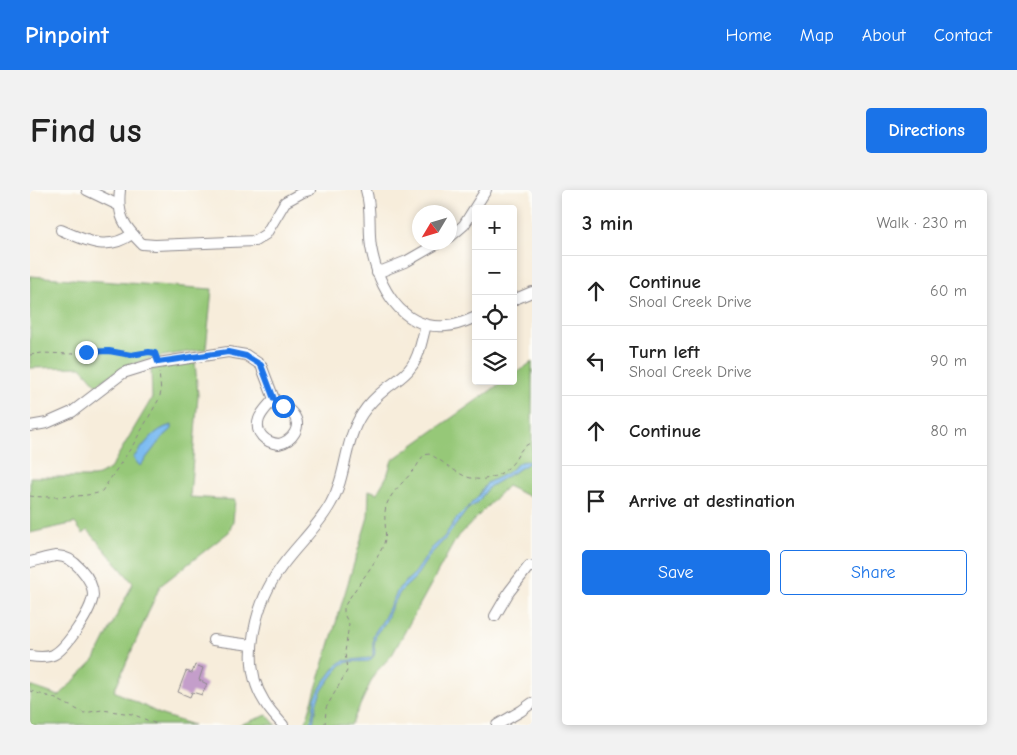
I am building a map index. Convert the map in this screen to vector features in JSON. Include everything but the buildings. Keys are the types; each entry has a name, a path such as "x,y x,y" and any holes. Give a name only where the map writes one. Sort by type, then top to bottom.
{"street":[{"path":"87,190 118,205"},
{"path":"120,190 118,205 124,224 142,244 155,245 255,241 266,234 285,202 310,190"},
{"path":"366,190 370,201 371,246 377,273 383,288 395,304 408,315 426,325 446,326 472,318"},
{"path":"457,231 464,225 486,190"},
{"path":"62,230 87,241 106,244 121,242 132,234"},
{"path":"377,273 407,261 426,250"},
{"path":"517,298 532,292"},
{"path":"283,725 264,702 254,676 251,645 262,606 282,567 310,534 332,502 341,480 350,440 358,420 373,400 411,367 418,354 426,325"},
{"path":"30,426 47,423 72,412 123,373 158,362 228,352 246,356 261,365 274,399 289,409 296,420 295,434 291,439 279,444 266,440 259,429 259,418 274,399"},
{"path":"30,562 57,556 68,558 85,574 93,594 91,605 66,645 53,655 30,656"},
{"path":"495,616 509,592 529,566 532,567"},
{"path":"213,640 251,645"},
{"path":"497,725 532,703"}],"path":[{"path":"30,355 42,353 71,354 95,350 131,355 155,353 158,362 161,392 159,399 133,445 99,494 30,496"},
{"path":"325,725 326,708 347,671 345,659 349,624 344,614 344,607 383,544 386,536 385,512 387,505 402,483 414,471 420,459 424,455 429,454 454,471 472,479 490,478 512,465 518,451 532,442"},
{"path":"30,692 54,698 84,713 102,710 132,714 159,725"}],"green space":[{"path":"30,276 212,289 206,349 162,356 135,364 109,376 97,385 81,367 30,368"},
{"path":"195,362 198,395 190,497 235,500 233,522 229,532 160,586 114,691 162,715 193,725 30,725 30,686 59,696 95,659 133,583 88,530 83,534 75,523 30,533 30,477 94,477 110,469 152,398 151,369"},
{"path":"532,362 532,481 530,497 507,486 456,539 392,655 375,673 351,725 305,725 368,517 369,490 377,493 387,476 392,460 498,385 517,385 517,372"},
{"path":"267,715 276,725 239,725"}],"water":[{"path":"172,425 172,429 161,439 140,466 133,458 154,434"},
{"path":"528,461 529,463 489,487 477,503 467,510 446,538 430,555 415,578 401,591 385,623 376,634 374,656 369,661 344,663 340,666 321,693 313,725 311,725 315,698 336,666 343,661 373,656 373,635 399,588 415,573 432,548 444,537 456,519 477,498 487,483 507,473 520,462"}],"route":[{"path":"86,352 95,350 131,355 149,352 155,353 158,362 228,352 246,356 261,365 274,399 283,406"}]}
